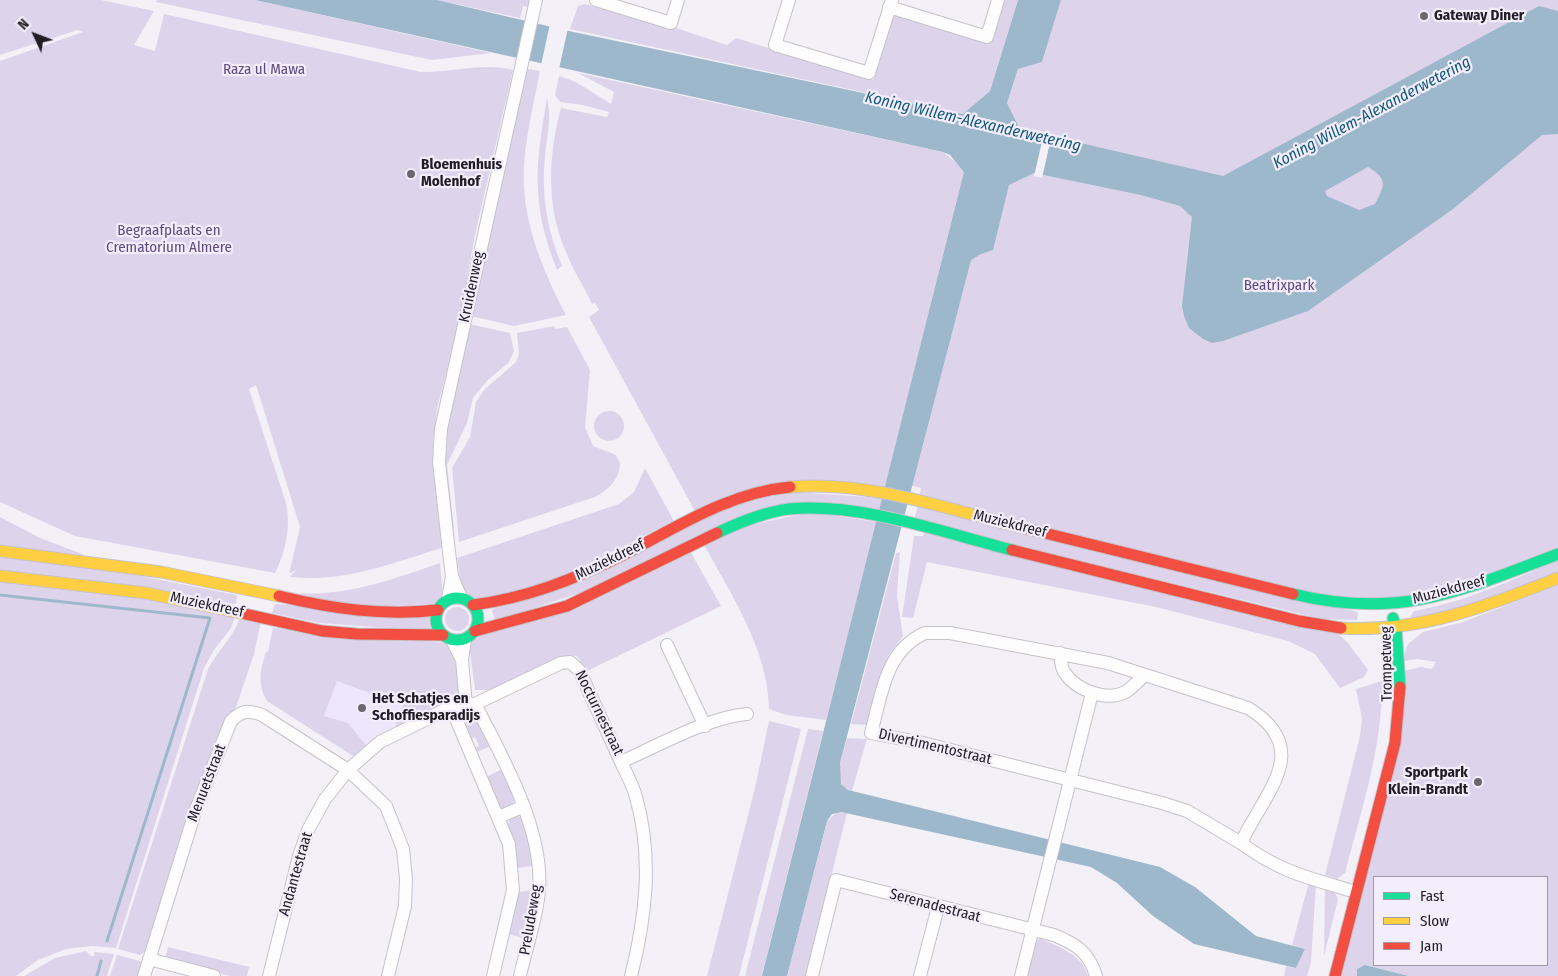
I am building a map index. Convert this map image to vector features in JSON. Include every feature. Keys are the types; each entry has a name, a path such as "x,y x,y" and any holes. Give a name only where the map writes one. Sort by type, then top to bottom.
{"main road":[{"name":"Muziekdreef","path":"473,604 492,603 536,593 593,570 710,509 747,495 792,486 830,485 872,491 1305,597 1344,603 1389,605 1436,597 1558,554"},
{"name":"Muziekdreef","path":"475,631 567,606 743,520 789,510 843,510 870,514 1299,621 1342,628 1396,628 1428,623 1520,593 1558,578"},
{"name":"Muziekdreef","path":"0,552 142,568 336,609 365,612 426,612 438,610"},
{"name":"Muziekdreef","path":"0,576 120,588 322,631 453,638"},
{"path":"455,599 473,604 479,617 475,631 453,638 436,623 438,610 455,599"},
{"name":"Trompetweg","path":"1325,976 1395,743 1400,692 1396,628 1389,605"},
{"name":"Trompetweg","path":"1335,976 1386,740 1389,691 1384,628 1389,605"}],"street":[{"name":"Kruidenweg","path":"455,599 439,462 440,429 536,0"},
{"path":"596,0 671,23 678,0"},
{"path":"788,0 775,45 869,73 890,4 986,37 998,0"},
{"name":"Divertimentostraat","path":"1241,843 1253,818 1269,793 1283,761 1280,741 1273,728 1263,717 1248,708 1108,663 950,633 925,633 913,639 901,649 891,662 872,733 1070,779 1187,811 1241,843 1264,860 1287,872 1352,891"},
{"name":"Preludeweg","path":"453,638 462,660 471,704 524,806 535,844 539,890 520,976"},
{"path":"668,645 705,726"},
{"path":"1060,653 1063,671 1077,686 1092,693 1103,695 1126,692 1145,675"},
{"name":"Nocturnestraat","path":"471,704 561,663 570,662 579,670 621,762 705,726 734,715 747,714"},
{"path":"1021,976 1034,932 1092,693"},
{"name":"Andantestraat","path":"269,976 299,856 308,830 325,799 348,770 380,742 451,707 471,704"},
{"name":"Preludeweg","path":"451,707 509,844 514,890 493,976"},
{"name":"Menuetstraat","path":"144,976 196,809 231,721 239,713 248,710 262,715 348,770 386,806 403,849 406,879 406,906 388,976"},
{"path":"621,762 636,796 647,865 644,914 630,976"},
{"path":"499,817 524,806"},
{"name":"Serenadestraat","path":"812,976 836,880 1034,932 1054,935 1074,943 1085,952 1096,976"},
{"path":"920,976 938,907"},
{"path":"149,959 214,976"}],"shaded area":[{"path":"337,680 403,705 396,720 396,729 366,745 348,724 324,716"}],"green space":[{"path":"0,0 101,0 154,11 134,45 155,51 164,14 421,72 479,67 513,70 475,235 459,323 437,409 433,442 442,548 349,574 330,577 290,577 297,569 289,574 300,527 256,385 249,389 286,503 288,521 288,530 282,556 275,573 75,536 0,502 0,61 83,32 78,30 0,55"},
{"path":"157,0 255,0 491,53 432,60 156,2"},
{"path":"437,0 530,0 528,7 523,6 520,18"},
{"path":"1002,0 1018,0 990,91 964,114 570,29 578,6 585,4 667,25 727,45 736,38 873,80 893,13 982,39"},
{"name":"Beatrixpark","path":"1061,0 1558,0 1558,551 1406,602 1326,596 919,498 921,488 887,480 884,492 816,483 696,513 589,317 599,310 595,303 592,304 572,265 560,235 552,199 551,181 553,144 561,108 607,117 609,112 583,105 560,102 555,95 559,76 576,82 611,104 614,92 578,73 943,152 957,163 1033,133 1020,129 1007,103 1018,69 1042,62"},
{"path":"527,69 540,71 525,154 524,186 526,205 541,262 566,315 514,326 471,316"},
{"path":"547,98 549,120 544,185 549,226 562,266 557,270 539,205 538,165"},
{"path":"469,324 510,333 514,351 509,362 487,381 473,398 467,423 447,465 454,529 451,528 442,447"},
{"path":"554,326 555,329 567,327 590,370 585,427 593,446 616,455 620,463 616,479 609,487 595,497 459,542 452,468 470,437 476,402 484,390 516,362 519,354 517,333"},
{"path":"609,411 620,415 624,426 620,437 609,441 598,437 594,426 598,415"},
{"path":"645,468 674,521 540,588 477,599 469,596 461,585 457,558 619,504 634,492"},
{"path":"779,491 883,498 880,513 782,508 601,586 495,621 492,610 723,507"},
{"path":"918,505 1358,612 1357,620 1322,619 914,521"},
{"path":"810,512 877,522 826,720 786,715 769,709 767,687 762,666 747,624 704,545 728,530"},
{"path":"0,517 40,538 85,555 0,547"},
{"path":"925,530 1334,630 1348,643 1368,670 1364,677 1340,688 1315,654 1288,641 1156,607 927,562 913,618 902,617 914,536 923,536"},
{"path":"689,549 721,606 587,671 577,656 568,655 489,690 475,690 469,644 475,636"},
{"path":"900,552 897,596 903,636 888,656 870,725 851,724 896,553"},
{"path":"0,557 80,564 237,595 236,604 0,571"},
{"path":"1558,560 1558,575 1433,620 1410,617 1414,611 1469,596"},
{"path":"440,563 443,596 434,604 363,607 293,593 312,594 349,590 386,581"},
{"path":"0,579 108,590 235,617 231,628 214,650 204,668 116,948 92,946 66,949 38,960 16,976 0,976"},
{"name":"Sportpark Klein-Brandt","path":"1558,585 1558,976 1409,976 1365,965 1357,976 1339,976 1377,838 1400,672 1421,667 1432,669 1436,662 1417,659 1404,661 1406,648 1409,643 1423,632 1463,622"},
{"path":"275,604 429,616 431,631 320,623 272,613"},
{"path":"452,607 462,607 469,614 469,624 462,631 452,631 445,624 445,614"},
{"path":"240,617 261,622 254,654 235,710 146,951 140,955 118,949 208,669 234,631"},
{"path":"273,628 446,643 450,647 459,678 457,695 443,707 396,729 396,720 403,705 337,681 324,716 348,723 366,745 353,756 267,701 262,689 260,676"},
{"path":"1382,681 1379,730 1370,778 1345,873 1337,879 1325,875 1360,736 1362,719 1356,689"},
{"path":"476,717 491,746 475,753 473,749 479,746 475,737 469,740 463,724"},
{"path":"769,721 801,729 739,976 707,976 755,788"},
{"path":"808,729 823,731 762,976 745,976"},
{"path":"847,738 867,739 852,791 845,788 839,776 839,768"},
{"path":"502,769 514,798 513,805 504,809 500,807 486,777"},
{"path":"837,812 847,813 806,976 787,976 827,821"},
{"path":"517,815 522,819 528,831 533,866 516,868 508,825 510,818"},
{"path":"1309,882 1316,884 1311,962 1307,976 1284,976 1286,966 1296,968 1305,949 1292,945"},
{"path":"1325,887 1335,893 1338,899 1324,956"},
{"path":"535,890 524,938 508,934 517,892"},
{"path":"1040,938 1062,948 1075,957 1085,968 1088,976 1026,976 1034,944"},
{"path":"168,947 249,967 247,976 230,976 165,959"},
{"path":"86,951 91,956 94,956 94,952 114,954 107,976 24,976 55,958"},
{"path":"117,955 140,961 142,964 138,976 110,976"}],"water":[{"name":"Koning Willem-Alexanderwetering","path":"255,0 437,0 569,31 963,114 990,91 1018,0 1061,0 1042,62 1018,69 1007,103 1020,129 1223,176 1539,6 1558,11 1558,134 1542,135 1453,209 1308,311 1223,341 1212,343 1203,339 1189,328 1182,306 1192,217 1180,206 1141,195 1034,173 1009,185 993,250 971,260 840,763 841,784 848,790 1160,867 1195,887 1256,936 1305,949 1296,968 1194,944 1153,916 1117,883 1091,867 841,812 832,814 827,821 787,976 762,976 964,172 950,155","holes":["1368,167 1379,175 1383,183 1375,204 1359,210 1327,196 1325,191"]},
{"path":"1365,965 1409,976 1357,976 1357,969"}],"pier":[{"path":"550,24 568,28 559,69 541,65"},
{"path":"1044,133 1052,134 1042,178 1034,176"}],"waterway":[{"path":"0,595 210,618 107,941"},
{"path":"97,976 101,961"}],"traffic: fast":[{"path":"717,533 743,521 770,512 816,508 873,514 902,520 1012,550"},
{"path":"1293,594 1331,601 1365,604 1398,603 1429,598 1459,590 1491,580 1558,554"},
{"path":"461,598 469,601 475,607 478,619 475,631 469,637 453,640 445,637 439,631 436,615 439,607 445,601 461,598"},
{"path":"1393,618 1396,628 1400,687"}],"traffic: slow":[{"path":"790,487 819,486 876,492 904,497 1016,526"},
{"path":"0,551 161,572 279,596"},
{"path":"0,576 146,593 245,614"},
{"path":"1341,628 1370,628 1425,622 1479,607 1558,578"}],"traffic: jam":[{"path":"473,605 512,598 549,587 621,556 682,523 723,504 745,496 790,487"},
{"path":"1016,526 1293,594"},
{"path":"475,631 567,606 717,533"},
{"path":"1012,550 1299,621 1341,628"},
{"path":"279,596 319,605 378,612 438,610"},
{"path":"245,614 322,631 357,634 443,635"},
{"path":"1335,976 1395,743 1400,687"}],"place":[{"name":"Gateway Diner","path":"1424,16"},
{"name":"Bloemenhuis Molenhof","path":"411,174"},
{"name":"Het Schatjes en Schoffiesparadijs","path":"362,708"},
{"name":"Sportpark Klein-Brandt","path":"1478,782"}],"park label":[{"name":"Raza ul Mawa","path":"264,70"},
{"name":"Begraafplaats en Crematorium Almere","path":"169,240"}]}
